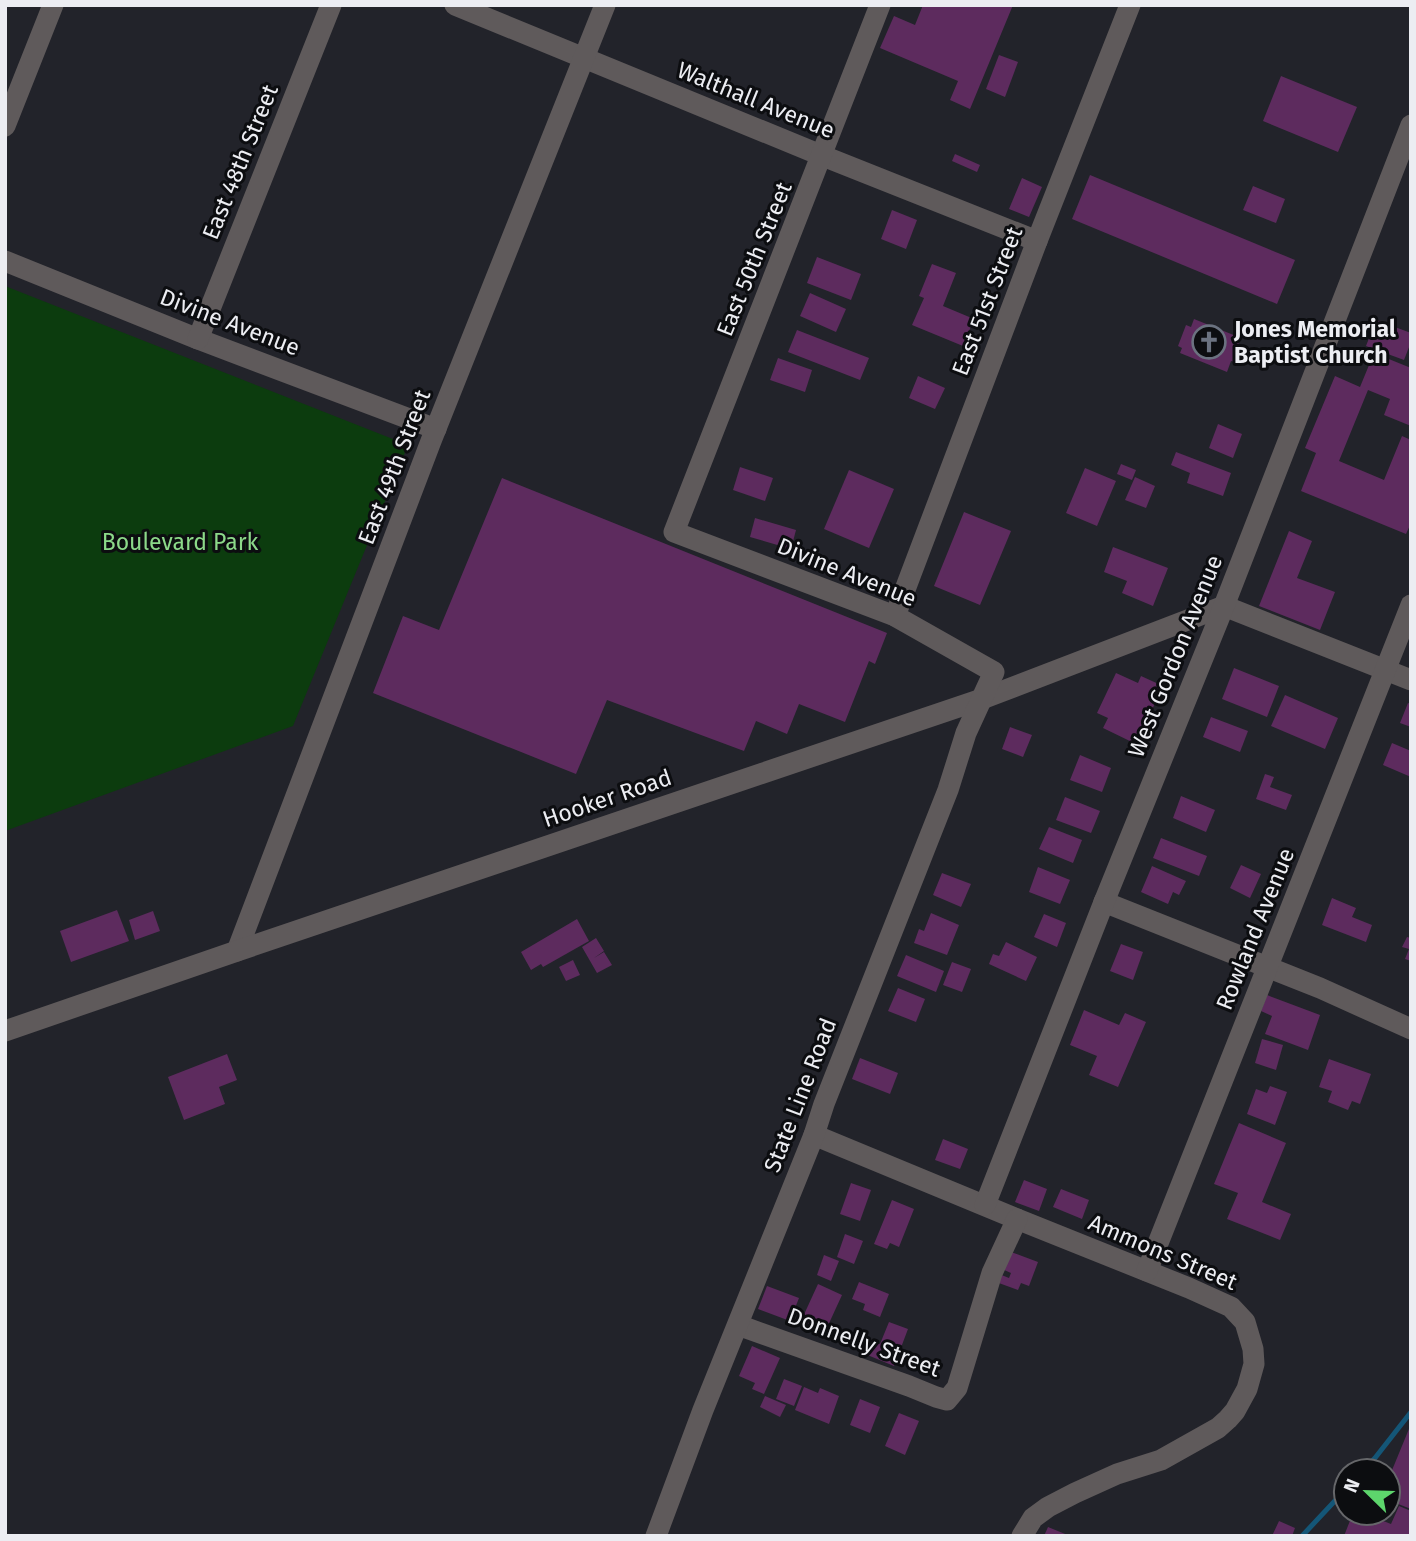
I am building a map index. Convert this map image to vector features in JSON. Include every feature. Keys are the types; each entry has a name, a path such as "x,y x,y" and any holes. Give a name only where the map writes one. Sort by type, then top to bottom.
{"street":[{"path":"5,126 53,5"},
{"name":"East 48th Street","path":"198,339 331,5"},
{"name":"Walthall Avenue","path":"455,5 1037,241"},
{"name":"East 49th Street","path":"237,951 436,429 605,5"},
{"name":"East 50th Street","path":"674,532 880,5"},
{"name":"East 51st Street","path":"895,617 1037,241 1130,5"},
{"name":"West Gordon Avenue","path":"985,1205 1224,607 1411,125"},
{"name":"Divine Avenue","path":"5,261 198,339 436,429"},
{"name":"Divine Avenue","path":"674,532 895,617 994,673"},
{"name":"Rowland Avenue","path":"1147,1271 1411,605"},
{"path":"1224,607 1411,680"},
{"name":"Hooker Road","path":"5,1031 982,699 1224,607"},
{"name":"State Line Road","path":"656,1536 703,1410 814,1135 948,790 967,733 994,673"},
{"path":"1104,902 1320,988 1411,1029"},
{"name":"Ammons Street","path":"814,1135 1189,1288 1231,1307 1245,1322 1253,1349 1254,1364 1247,1389 1235,1411 1218,1428 1161,1460 1117,1474 1048,1507 1033,1518 1023,1536"},
{"name":"Donnelly Street","path":"738,1325 947,1400 957,1388 992,1273 1017,1219"}],"green space":[{"name":"Boulevard Park","path":"5,286 408,445 293,726 5,831"}],"building":[{"path":"923,5 1013,5 970,109 950,100 958,81 880,48 894,16 915,25"},
{"path":"999,55 1018,62 1005,97 986,89"},
{"path":"1281,76 1357,107 1338,152 1263,121"},
{"path":"955,154 980,165 977,172 952,161"},
{"path":"1090,175 1295,260 1277,304 1072,219"},
{"path":"1022,178 1042,187 1029,217 1009,209"},
{"path":"1253,186 1285,199 1276,223 1243,210"},
{"path":"892,210 917,220 906,249 881,239"},
{"path":"817,257 861,274 851,300 807,283"},
{"path":"932,264 956,273 943,306 974,319 963,346 912,325 924,298 919,296"},
{"path":"810,293 846,309 836,332 800,316"},
{"name":"Jones Memorial Baptist Church","path":"1194,319 1241,338 1235,351 1242,354 1238,363 1231,361 1227,372 1180,353 1182,348 1178,346 1186,325 1191,327"},
{"path":"1376,320 1411,333 1411,342 1404,360 1366,346"},
{"path":"797,330 869,358 860,380 788,352"},
{"path":"1374,353 1411,368 1411,426 1384,415 1390,399 1368,390 1339,461 1384,480 1402,436 1411,440 1411,523 1406,534 1301,491 1316,453 1305,448 1335,376 1360,387"},
{"path":"778,358 812,370 805,392 770,380"},
{"path":"918,376 945,388 935,409 909,398"},
{"path":"1218,424 1242,434 1233,458 1209,448"},
{"path":"1176,452 1231,473 1223,496 1187,483 1190,473 1171,465"},
{"path":"1121,464 1136,470 1132,480 1117,474"},
{"path":"740,467 773,478 765,501 733,490"},
{"path":"1085,468 1116,481 1097,526 1066,513"},
{"path":"849,470 894,489 869,548 824,529"},
{"path":"1135,477 1155,486 1146,508 1125,500"},
{"path":"502,478 887,633 875,664 869,661 845,722 799,704 787,734 756,721 744,751 607,700 576,774 373,693 403,616 439,630"},
{"path":"964,512 1011,531 980,605 934,586"},
{"path":"755,518 796,530 791,549 750,537"},
{"path":"1289,531 1312,541 1297,578 1335,592 1320,630 1259,606"},
{"path":"1113,547 1168,568 1153,606 1122,593 1127,581 1104,572"},
{"path":"1234,668 1279,686 1267,717 1222,699"},
{"path":"1116,673 1138,683 1141,676 1163,686 1136,744 1103,728 1108,718 1097,713"},
{"path":"1285,695 1338,718 1325,749 1271,726"},
{"path":"1408,703 1411,704 1411,727 1400,723"},
{"path":"1211,717 1248,731 1240,752 1203,737"},
{"path":"1010,727 1032,735 1023,757 1002,749"},
{"path":"1392,743 1411,751 1411,777 1383,765"},
{"path":"1080,755 1111,768 1102,792 1070,780"},
{"path":"1265,774 1274,777 1270,787 1292,795 1286,810 1256,799"},
{"path":"1181,796 1215,810 1206,832 1173,818"},
{"path":"1065,797 1100,811 1091,833 1056,820"},
{"path":"1049,827 1082,840 1073,863 1039,849"},
{"path":"1161,838 1207,856 1199,876 1153,858"},
{"path":"1241,865 1261,874 1250,898 1230,888"},
{"path":"1152,866 1186,881 1179,895 1173,892 1168,904 1141,892"},
{"path":"1038,867 1070,880 1060,904 1029,892"},
{"path":"942,873 971,884 961,907 933,895"},
{"path":"1332,898 1356,908 1352,917 1372,925 1366,942 1322,925"},
{"path":"117,910 129,941 71,962 60,931"},
{"path":"153,911 160,931 135,940 129,920"},
{"path":"931,913 959,925 947,955 914,943 919,929 924,931"},
{"path":"1044,914 1066,923 1057,947 1034,937"},
{"path":"577,919 589,941 543,967 541,964 531,970 521,952"},
{"path":"1407,937 1411,938 1411,961 1405,959 1409,949 1402,947"},
{"path":"596,938 604,951 594,958 604,952 612,965 597,973 582,947"},
{"path":"1006,942 1037,957 1026,981 989,964 993,954 999,956"},
{"path":"1121,944 1143,952 1133,980 1110,971"},
{"path":"906,955 944,971 936,992 897,976"},
{"path":"573,960 580,975 566,981 559,967"},
{"path":"952,962 971,969 962,992 943,985"},
{"path":"898,988 925,999 916,1022 888,1011"},
{"path":"1267,995 1320,1015 1308,1050 1265,1034 1272,1016 1261,1011"},
{"path":"1084,1010 1119,1025 1125,1013 1146,1022 1118,1087 1089,1075 1097,1056 1070,1045"},
{"path":"1262,1039 1283,1045 1276,1070 1255,1063"},
{"path":"227,1054 237,1080 219,1087 225,1104 184,1120 168,1077"},
{"path":"860,1058 898,1073 890,1094 852,1079"},
{"path":"1329,1059 1371,1074 1360,1104 1352,1101 1348,1110 1328,1102 1332,1091 1319,1087"},
{"path":"1270,1086 1287,1092 1275,1125 1247,1114 1256,1089 1267,1093"},
{"path":"1239,1123 1286,1143 1262,1202 1291,1214 1280,1240 1227,1219 1238,1193 1214,1184"},
{"path":"943,1139 968,1149 960,1169 935,1160"},
{"path":"1024,1180 1047,1189 1039,1211 1015,1202"},
{"path":"851,1183 871,1190 860,1221 840,1214"},
{"path":"1061,1189 1089,1200 1082,1219 1053,1207"},
{"path":"892,1200 914,1209 899,1247 890,1243 887,1249 874,1244"},
{"path":"845,1234 863,1241 854,1264 837,1257"},
{"path":"1011,1252 1038,1262 1029,1286 1021,1283 1018,1290 996,1282 999,1274 1009,1278 1011,1273 1002,1269"},
{"path":"824,1255 839,1261 831,1281 817,1275"},
{"path":"859,1282 889,1294 880,1317 863,1310 865,1304 852,1299"},
{"path":"818,1284 842,1295 825,1332 801,1321"},
{"path":"767,1286 799,1298 790,1321 758,1309"},
{"path":"889,1322 908,1329 894,1366 865,1354 871,1340 880,1344"},
{"path":"752,1346 780,1358 764,1394 752,1389 755,1383 739,1376"},
{"path":"784,1379 802,1386 794,1406 776,1399"},
{"path":"804,1387 818,1393 820,1388 839,1396 829,1424 795,1410"},
{"path":"765,1396 786,1405 780,1417 760,1407"},
{"path":"860,1399 880,1407 870,1433 850,1425"},
{"path":"899,1413 919,1421 905,1455 885,1446"},
{"path":"1411,1424 1411,1509 1402,1505 1402,1457 1397,1457"},
{"path":"1402,1507 1411,1511 1411,1536 1344,1536 1348,1527 1402,1527"},
{"path":"1279,1521 1295,1528 1292,1536 1272,1536"},
{"path":"1048,1527 1070,1536 1044,1536"}],"waterway":[{"path":"1376,1457 1411,1412"},
{"path":"1302,1536 1332,1504"}],"place":[{"name":"Jones Memorial Baptist Church","path":"1209,342"}]}
